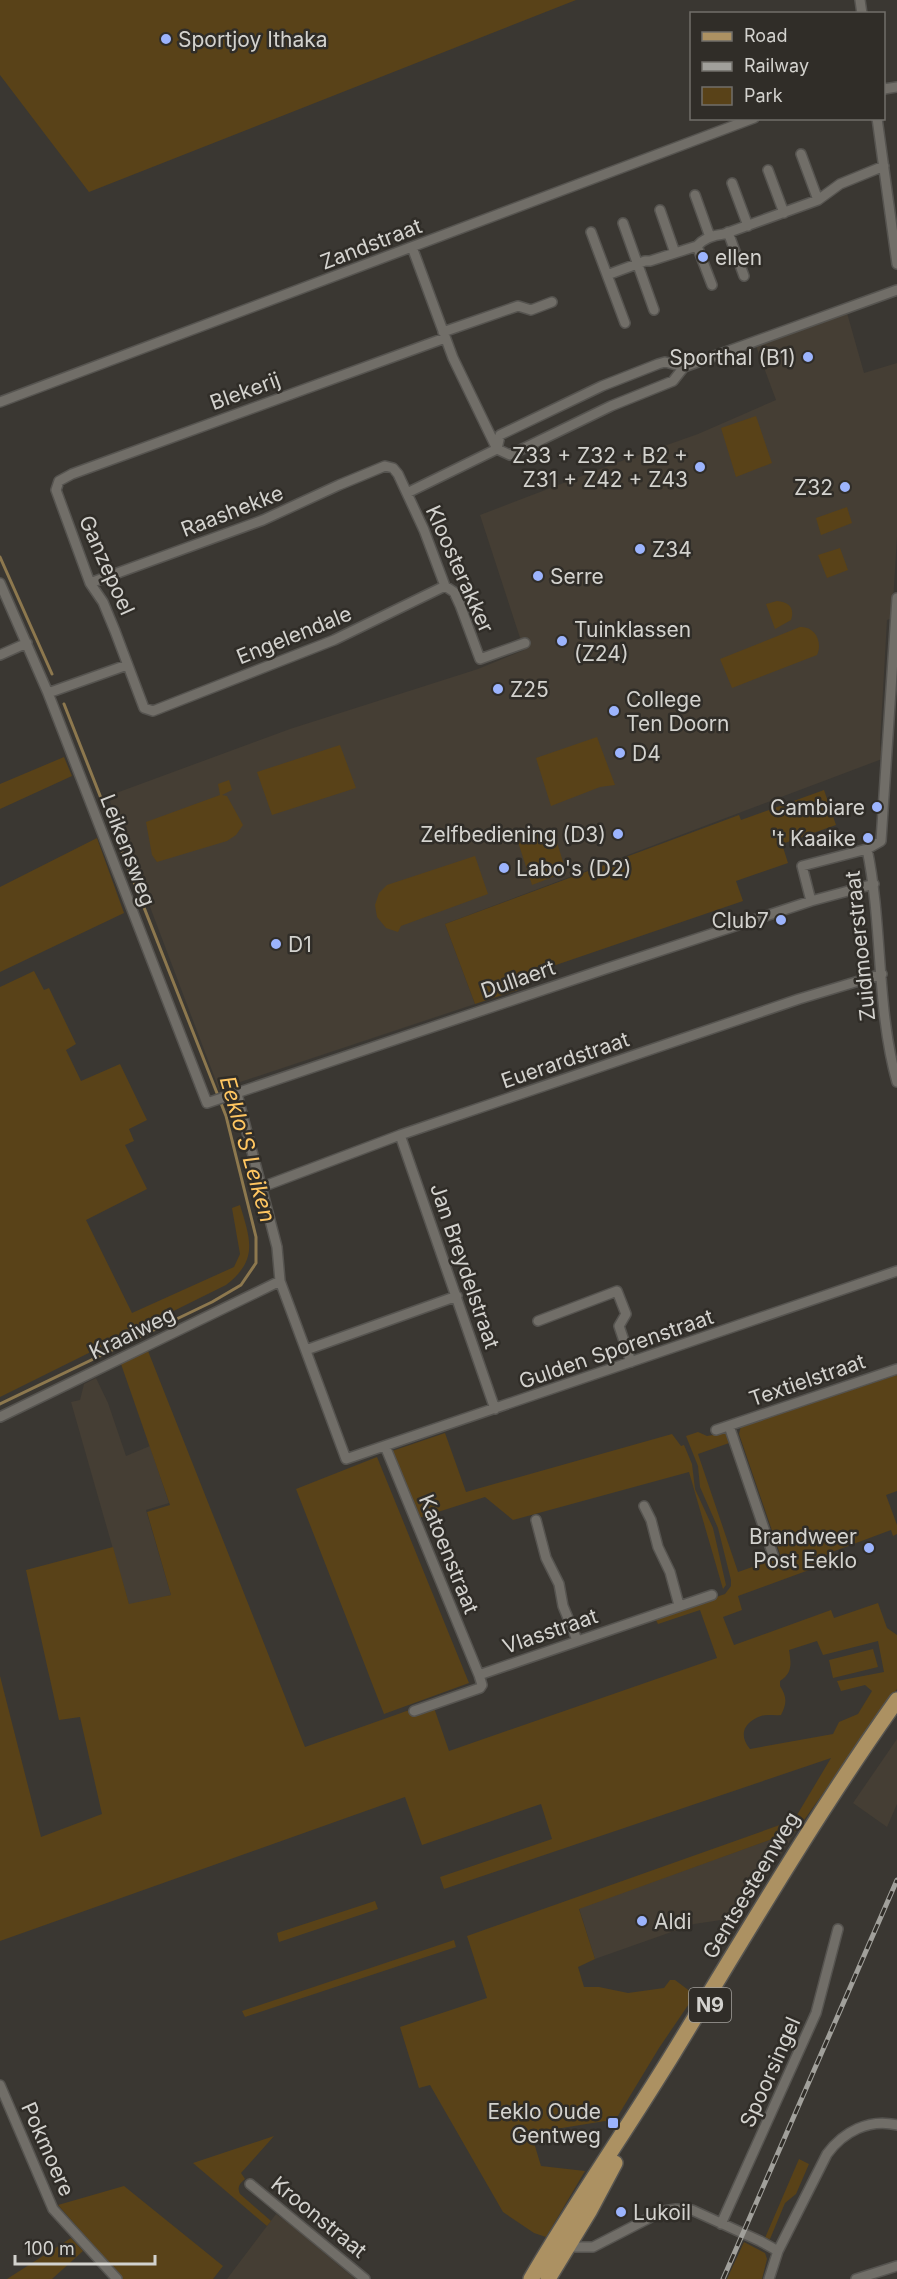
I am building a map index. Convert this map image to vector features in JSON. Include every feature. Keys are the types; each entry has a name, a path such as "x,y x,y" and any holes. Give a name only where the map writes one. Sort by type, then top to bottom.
{"main road":[{"name":"Gentsesteenweg","path":"531,2279 806,1835 846,1772 897,1700"},
{"name":"Gentsesteenweg","path":"548,2279 569,2247 610,2170 831,1808 897,1713"}],"street":[{"name":"Zandstraat","path":"0,402 749,120"},
{"path":"877,120 894,214 897,264"},
{"path":"801,154 818,200"},
{"path":"607,275 696,246 702,240 818,200 840,183 884,166"},
{"path":"768,170 784,213"},
{"path":"732,183 748,225"},
{"path":"695,195 710,237"},
{"path":"660,210 675,253"},
{"path":"623,223 654,310"},
{"path":"591,231 625,322"},
{"path":"728,232 744,276"},
{"path":"696,246 712,285"},
{"path":"412,247 444,335 497,449 510,455 611,406 673,381 684,367 897,290"},
{"name":"Blekerij","path":"59,480 518,306 531,310 552,302"},
{"path":"497,449 501,435 602,386 666,362 684,367"},
{"name":"Kloosterakker","path":"407,493 497,449"},
{"name":"Kloosterakker","path":"385,466 393,468 398,474 445,586 454,592 480,659 525,643"},
{"name":"Raashekke","path":"90,583 263,520 385,466"},
{"name":"Ganzepoel","path":"59,480 56,490 90,583 103,602 144,708 153,711"},
{"name":"Leikensweg","path":"0,582 48,693 207,1103 237,1094"},
{"name":"Engelendale","path":"153,711 334,640 445,586"},
{"name":"Zuidmoerstraat","path":"897,598 881,841 867,849 874,884 888,1047 897,1082"},
{"path":"0,655 27,643"},
{"path":"48,693 127,665"},
{"path":"885,767 897,765"},
{"path":"812,901 802,866 867,849"},
{"name":"Dullaert","path":"237,1094 812,901 874,884"},
{"name":"Euerardstraat","path":"262,1187 400,1135 799,999 882,974"},
{"path":"237,1094 277,1247 280,1281 306,1350 457,1296"},
{"name":"Jan Breydelstraat","path":"400,1135 495,1409"},
{"name":"Gulden Sporenstraat","path":"306,1350 346,1459 897,1271"},
{"name":"Kraaiweg","path":"0,1418 280,1281"},
{"path":"538,1321 617,1291 626,1314 619,1326 631,1362"},
{"name":"Textielstraat","path":"716,1430 897,1369"},
{"name":"Textielstraat","path":"729,1426 773,1556"},
{"name":"Katoenstraat","path":"385,1446 479,1675"},
{"path":"644,1506 651,1520 658,1547 670,1572 679,1605"},
{"path":"536,1520 546,1558 559,1584 563,1606 577,1640"},
{"name":"Vlasstraat","path":"479,1675 712,1595"},
{"path":"414,1711 480,1688 482,1685 479,1675"},
{"name":"Spoorsingel","path":"721,2224 808,2035 825,1983 838,1929"},
{"name":"Pokmoere","path":"0,2085 53,2209 117,2279"},
{"path":"770,2279 777,2251 826,2154 855,2130 871,2122 897,2125"},
{"name":"Kroonstraat","path":"250,2184 366,2279"},
{"path":"550,2246 592,2247 669,2209 692,2211 760,2241 777,2251"},
{"path":"856,2279 897,2266"}],"shaded area":[{"name":"College Ten Doorn","path":"847,313 864,373 897,363 897,537 892,618 887,620 880,743 882,759 445,924 475,1004 219,1089 108,796 290,729 478,669 524,650 480,515 698,434 776,400 756,346"},
{"path":"96,1378 108,1403 126,1456 150,1446 169,1503 146,1510 171,1595 129,1605 71,1402 80,1400 84,1384"},
{"path":"897,1739 897,1804 887,1827 853,1803"},
{"path":"797,1830 732,1928 721,1920 694,1924 595,1959 579,1908"},
{"path":"276,2214 290,2224 355,2279 227,2279"}],"green space":[{"path":"0,0 576,0 89,192 0,75"},
{"path":"756,416 772,463 736,477 721,428"},
{"path":"847,507 852,523 821,535 816,518"},
{"path":"840,548 848,570 827,578 818,555"},
{"path":"777,601 790,606 792,616 791,620 775,629 766,604"},
{"path":"800,627 814,632 819,645 817,655 732,688 720,659"},
{"path":"597,737 615,785 600,787 551,806 536,758"},
{"path":"340,745 356,788 272,815 257,772"},
{"path":"64,757 72,776 0,809 0,784"},
{"path":"229,780 232,790 222,795 227,796 243,825 236,835 227,841 157,862 152,855 146,822 220,795 218,784"},
{"path":"824,790 836,825 782,844 788,863 736,881 743,901 515,979 518,990 475,1004 445,924 739,815 741,820"},
{"path":"545,832 556,839 564,865 558,875 532,885 518,842"},
{"path":"97,838 124,913 0,972 0,887"},
{"path":"475,856 488,894 401,926 398,932 386,928 377,917 375,905 379,893 387,885"},
{"path":"34,971 44,990 49,988 76,1044 66,1050 81,1081 120,1064 147,1120 129,1129 134,1141 125,1145 147,1189 86,1220 132,1313 234,1267 240,1254 232,1208 240,1205 247,1229 249,1249 243,1267 226,1285 0,1397 0,987"},
{"path":"148,1351 305,1747 432,1702 449,1751 717,1658 700,1610 658,1624 655,1618 725,1594 731,1586 718,1528 700,1487 698,1466 686,1436 698,1432 707,1436 725,1433 732,1442 698,1454 738,1572 781,1557 739,1434 741,1426 897,1375 897,1491 886,1495 897,1525 897,1534 893,1536 891,1530 832,1552 839,1559 738,1596 742,1610 723,1617 734,1645 831,1610 834,1618 878,1603 887,1628 897,1635 897,1689 797,1830 579,1909 595,1959 578,1967 584,1987 599,1987 628,1993 664,1988 670,1980 675,1980 695,1995 659,2048 613,2124 605,2121 531,2133 541,2166 585,2171 546,2237 534,2233 503,2212 430,2085 419,2088 400,2027 487,1998 467,1936 794,1820 831,1758 444,1889 440,1877 552,1839 541,1804 422,1845 405,1797 0,1941 0,1676 41,1837 102,1814 80,1717 59,1720 26,1570 113,1547 129,1604 171,1595 147,1512 170,1505 121,1364","holes":["817,1641 823,1655 878,1641 884,1672 837,1681 841,1691 865,1685 872,1691 858,1714 839,1722 833,1734 750,1749 744,1739 747,1725 761,1716 781,1715 783,1711 785,1700 780,1681 789,1671 789,1650"]},
{"path":"445,1433 466,1492 672,1434 681,1446 684,1445 692,1464 695,1489 713,1528 726,1585 723,1589 689,1472 513,1520 485,1497 419,1518 392,1451"},
{"path":"377,1457 469,1683 384,1714 296,1489"},
{"path":"873,1649 878,1667 833,1678 829,1660"},
{"path":"375,1901 378,1909 279,1942 277,1933"},
{"path":"454,1940 456,1947 245,2017 242,2011"},
{"path":"274,2136 241,2173 245,2179 239,2187 240,2194 271,2221 267,2226 193,2163"},
{"path":"799,2159 809,2164 796,2194 785,2203 770,2239 765,2238"},
{"path":"124,2186 223,2266 213,2279 123,2279 58,2205"},
{"path":"71,2238 83,2251 52,2279 7,2279"},
{"path":"744,2242 765,2253 767,2259 762,2279 727,2279"}],"waterway":[{"name":"Eeklo'S Leiken","path":"0,557 52,674"},
{"name":"Eeklo'S Leiken","path":"0,1404 212,1302 241,1285 256,1263 256,1237 226,1116 64,704"}],"railway":[{"path":"723,2279 897,1880"}],"place":[{"name":"Sportjoy Ithaka","path":"166,39"},
{"name":"ellen","path":"703,257"},
{"name":"Sporthal (B1)","path":"808,357"},
{"name":"Z33 + Z32 + B2 + Z31 + Z42 + Z43","path":"700,467"},
{"name":"Z32","path":"845,487"},
{"name":"Z34","path":"640,549"},
{"name":"Serre","path":"538,576"},
{"name":"Tuinklassen (Z24)","path":"562,641"},
{"name":"Z25","path":"498,689"},
{"name":"College Ten Doorn","path":"614,711"},
{"name":"D4","path":"620,753"},
{"name":"Cambiare","path":"877,807"},
{"name":"Zelfbediening (D3)","path":"618,834"},
{"name":"'t Kaaike","path":"868,838"},
{"name":"Labo's (D2)","path":"504,868"},
{"name":"Club7","path":"781,920"},
{"name":"D1","path":"276,944"},
{"name":"Brandweer Post Eeklo","path":"869,1548"},
{"name":"Aldi","path":"642,1921"},
{"name":"Eeklo Oude Gentweg","path":"613,2123"},
{"name":"Lukoil","path":"621,2212"}]}
